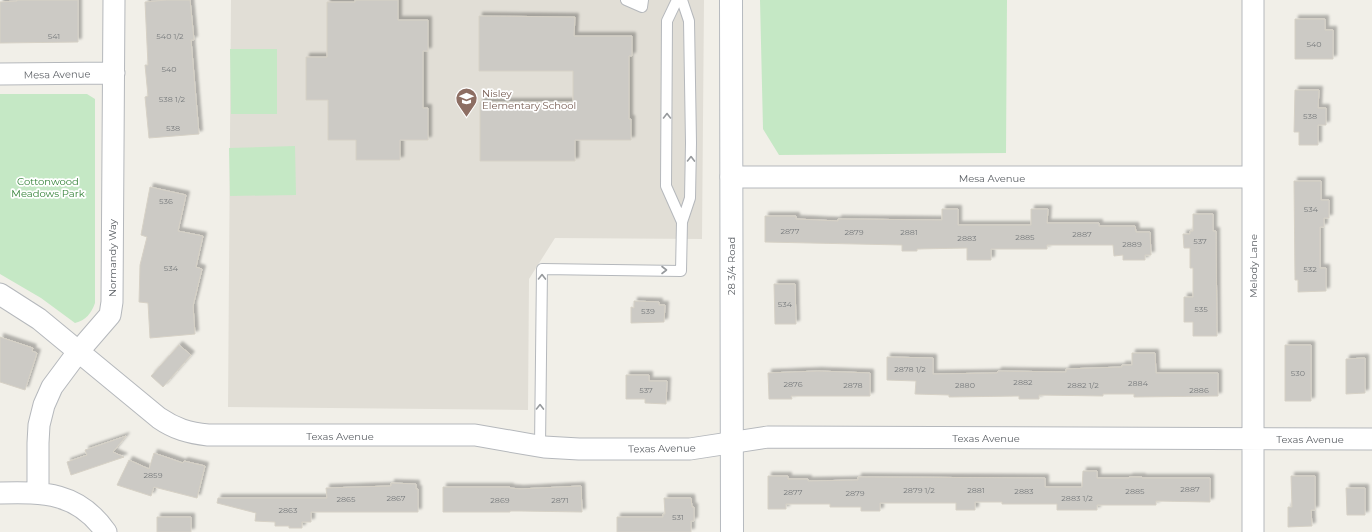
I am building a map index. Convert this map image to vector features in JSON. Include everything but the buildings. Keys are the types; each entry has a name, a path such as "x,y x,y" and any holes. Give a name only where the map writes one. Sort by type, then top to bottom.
{"street":[{"name":"Normandy Way","path":"38,492 39,425 44,405 52,387 78,352 110,315 112,302 114,0"},
{"name":"28 3/4 Road","path":"731,0 732,532"},
{"name":"Melody Lane","path":"1253,0 1253,532"},
{"name":"Mesa Avenue","path":"0,74 114,73"},
{"name":"Mesa Avenue","path":"731,177 1253,177"},
{"name":"Texas Avenue","path":"0,294 40,319 159,418 170,426 188,433 208,435 475,435 540,446 579,449 690,449 768,437 1372,439"},
{"path":"0,493 38,492 59,496 86,509 106,532"}],"lane":[{"path":"626,0 642,7 643,0"},
{"path":"677,0 667,21 666,186 682,222"},
{"path":"540,446 542,270 681,271 682,222 690,198 691,143 689,21 682,0"}],"shaded area":[{"name":"Nisley Elementary School","path":"231,0 704,0 702,239 555,238 529,279 528,410 228,407"}],"green space":[{"path":"760,0 1007,0 1006,153 779,155 763,129"},
{"path":"230,49 277,49 277,114 231,114"},
{"name":"Cottonwood Meadows Park","path":"0,94 87,94 95,99 95,303 88,316 79,322 75,323 41,298 0,274"},
{"path":"295,146 296,195 230,196 229,148"}],"place":[{"name":"Nisley Elementary School","path":"467,118"}]}
